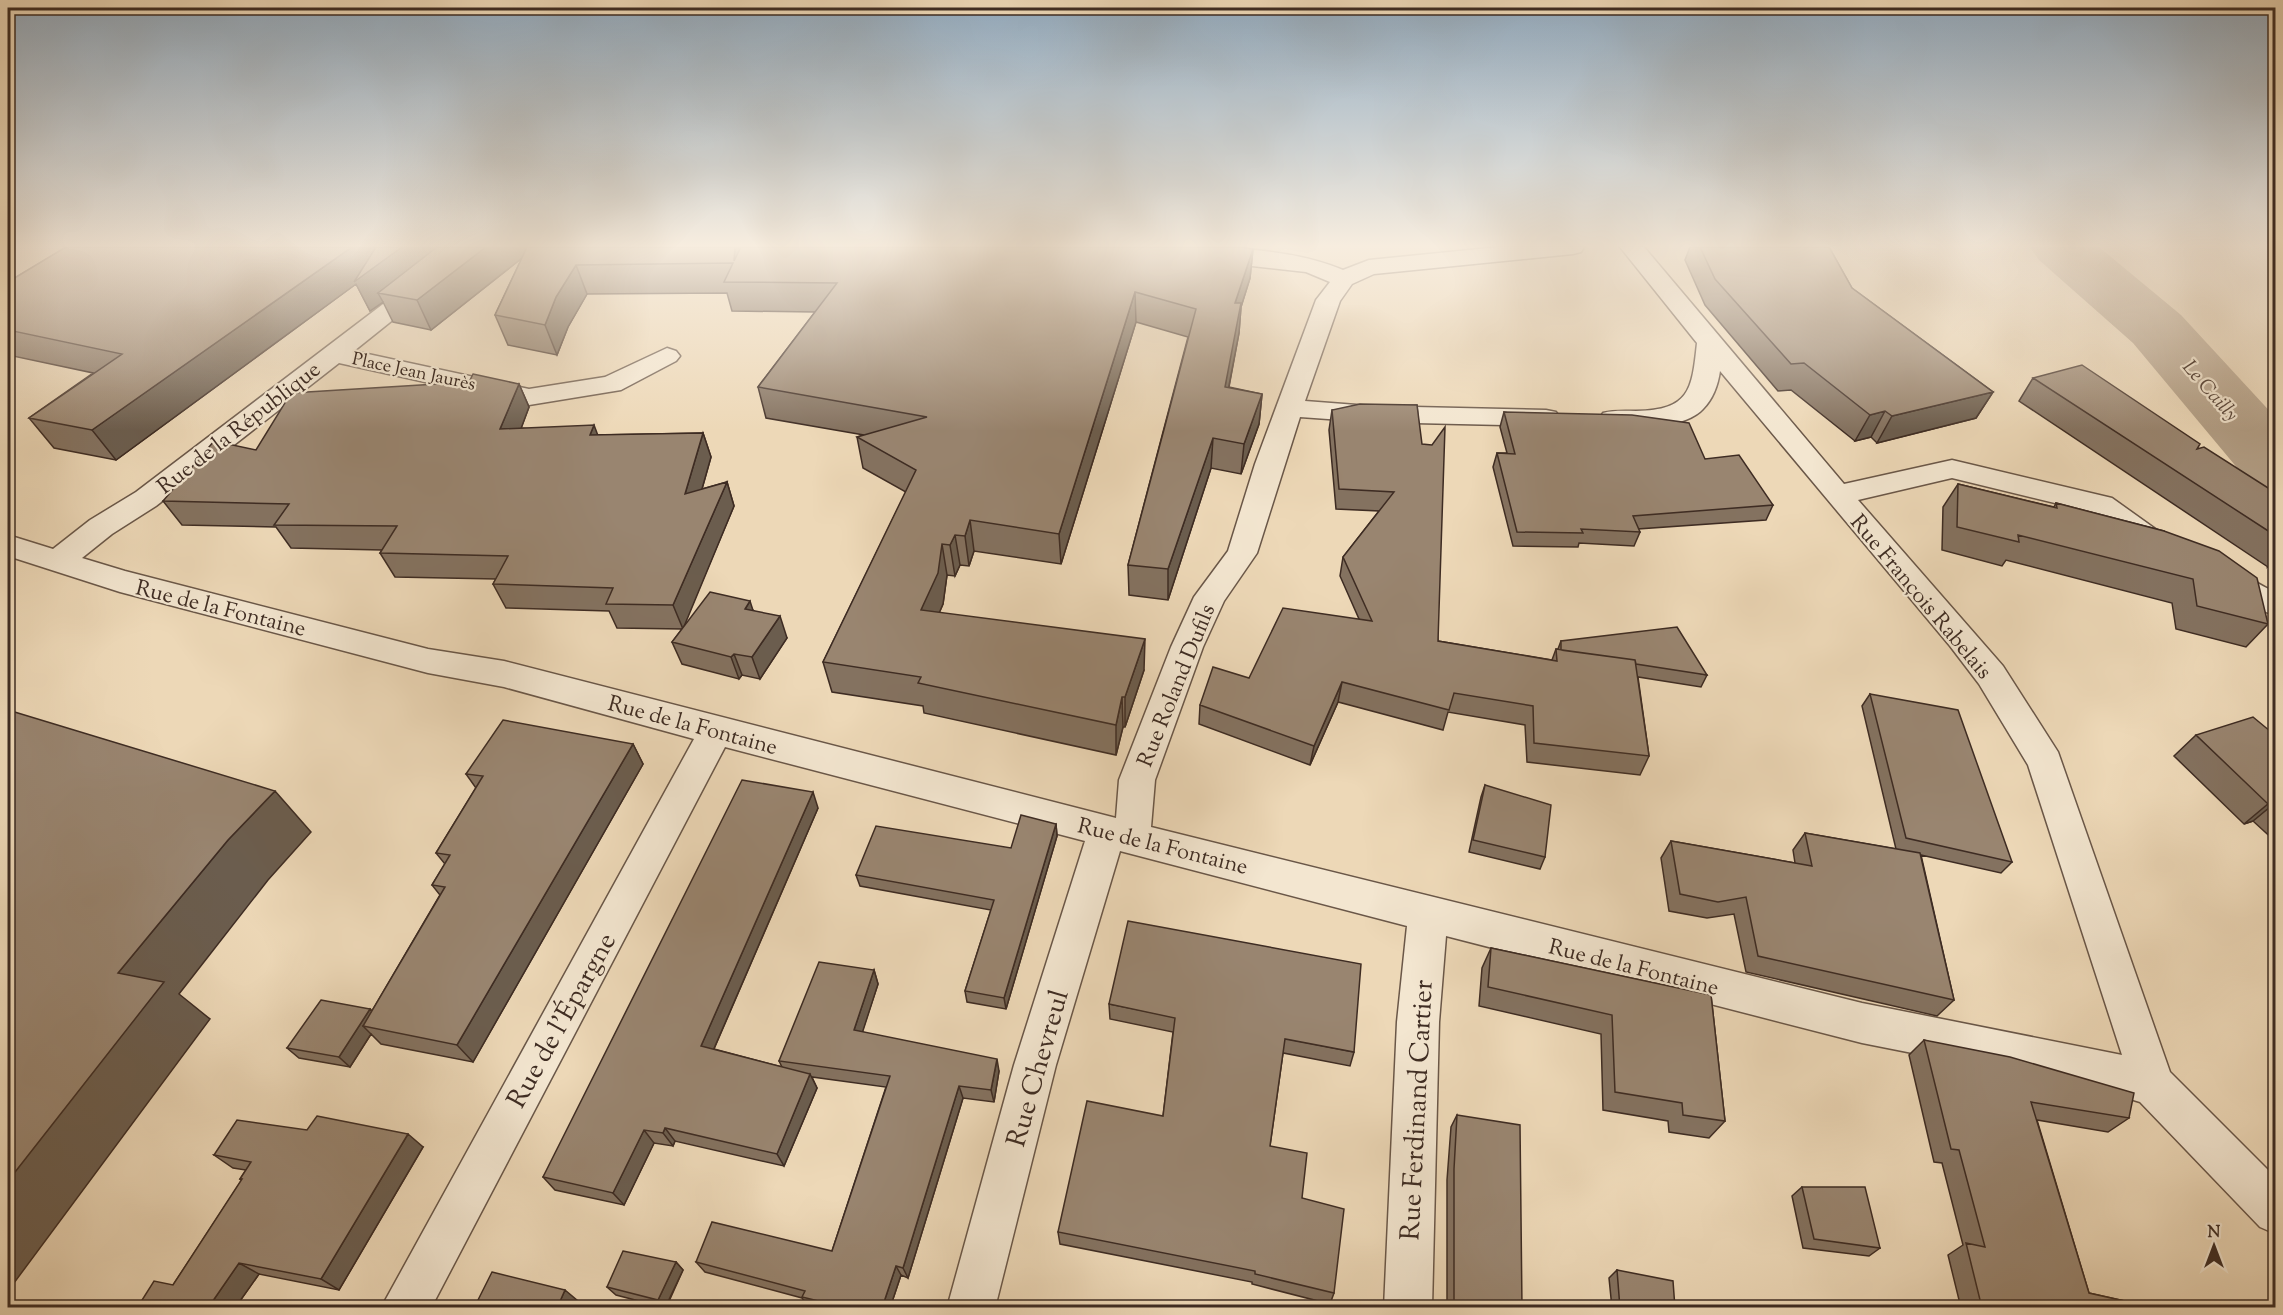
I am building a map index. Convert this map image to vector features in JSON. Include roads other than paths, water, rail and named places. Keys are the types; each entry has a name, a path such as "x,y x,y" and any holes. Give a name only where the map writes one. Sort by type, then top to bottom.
{"street":[{"name":"Rue de la République","path":"59,561 100,527 146,499 393,308"},
{"name":"Rue Roland Dufils","path":"1119,833 1134,821 1137,780 1187,647 1210,597 1242,553 1325,308"},
{"name":"Rue François Rabelais","path":"1684,308 1837,495 1962,638 1991,675 2045,762 2153,1085"},
{"path":"1290,408 1370,414 1658,419 1690,406 1700,396 1710,339"},
{"name":"Place Jean Jaurès","path":"333,354 529,397 612,384 667,356"},
{"path":"1837,495 1952,469 2102,506 2154,544 2210,564 2255,597 2276,604"},
{"name":"Rue de la Fontaine","path":"8,545 131,584 428,661 504,674 1428,914 1862,1023 2104,1070 2153,1085 2276,1211"},
{"name":"Rue de l'Épargne","path":"405,1308 717,731"},
{"name":"Rue Chevreul","path":"971,1308 1035,1065 1119,833"},
{"name":"Rue Ferdinand Cartier","path":"1412,1307 1418,1022 1428,914"}],"waterway":[{"name":"Le Cailly","path":"2133,308 2157,329 2276,465"}]}
